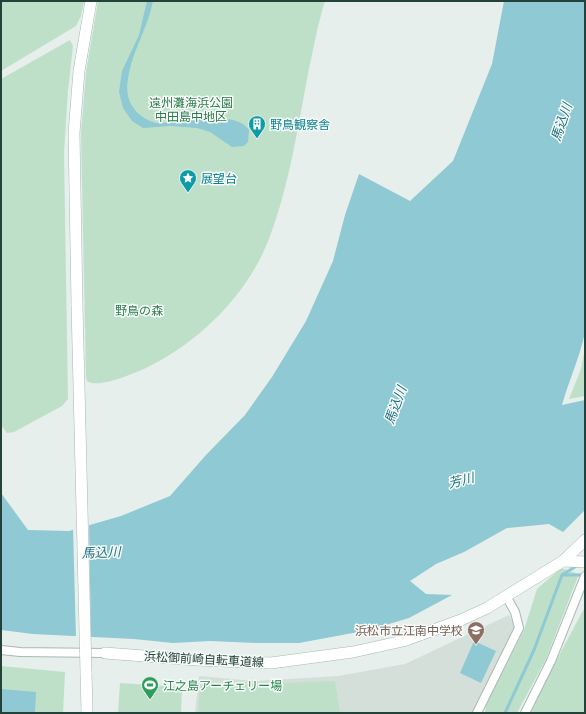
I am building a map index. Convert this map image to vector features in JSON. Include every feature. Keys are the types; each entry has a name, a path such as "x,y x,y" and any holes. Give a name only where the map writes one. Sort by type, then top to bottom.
{"street":[{"path":"87,713 74,133 80,71 91,1"},
{"name":"浜松御前崎自転車道線","path":"105,653 250,663 271,663 353,652 403,641 461,620 506,596 563,561 585,540"},
{"path":"563,561 585,562"},
{"path":"525,713 551,661 585,576"},
{"path":"477,713 519,628 515,612 506,596"},
{"path":"1,650 20,652 105,653"}],"shaded area":[{"name":"浜松市立江南中学校","path":"509,615 515,626 472,713 195,713 199,676 254,681 338,676 405,664"}],"green space":[{"path":"1,1 84,1 81,16 76,26 1,71"},
{"name":"野鳥の森","path":"98,1 325,1 316,35 293,154 283,195 270,236 261,257 249,278 220,314 184,345 144,369 115,380 92,383 87,381 86,376 81,133 86,72"},
{"path":"70,40 73,46 68,91 64,153 68,399 62,406 14,432 7,433 1,425 1,79"},
{"path":"585,348 585,396 569,399 581,369"},
{"path":"561,568 579,574 546,659 517,713 485,713 486,704 524,630 537,589"},
{"path":"585,607 585,713 528,713"},
{"path":"1,666 65,672 63,713 1,713"},
{"path":"335,681 340,713 198,713 200,686"},
{"name":"江之島アーチェリー場","path":"120,683 182,687 181,713 118,713"}],"water":[{"path":"147,1 153,1 151,11 134,55 128,78 128,97 132,106 142,116 150,121 158,123 213,118 234,120 243,124 249,130 248,142 244,146 232,147 210,132 197,128 170,126 143,128 132,121 123,108 119,92 122,71 139,35"},
{"path":"504,1 585,1 585,332 562,405 585,400 585,510 563,532 549,524 507,528 464,552 436,564 410,581 426,594 452,595 409,618 369,630 299,643 210,641 173,643 134,639 33,634 1,630 1,493 28,530 69,531 121,516 170,496 206,455 245,415 272,377 306,321 333,261 345,215 359,174 410,201 453,161 492,64"},
{"path":"474,641 496,651 481,683 460,673"},
{"path":"1,689 36,692 35,713 1,713"}],"pier":[{"path":"89,523 91,639 76,638 73,528"}],"waterway":[{"path":"505,713 534,650 562,575 578,565"},
{"path":"564,575 584,575"}],"place":[{"name":"野鳥観察舎","path":"257,139"},
{"name":"展望台","path":"188,193"},
{"name":"浜松市立江南中学校","path":"476,645"},
{"name":"江之島アーチェリー場","path":"150,700"}],"park label":[{"name":"遠州灘海浜公園 中田島中地区","path":"191,109"}],"water label":[{"name":"馬込川","path":"561,122"},
{"name":"馬込川","path":"395,405"},
{"name":"芳川","path":"461,480"},
{"name":"馬込川","path":"101,552"}]}
